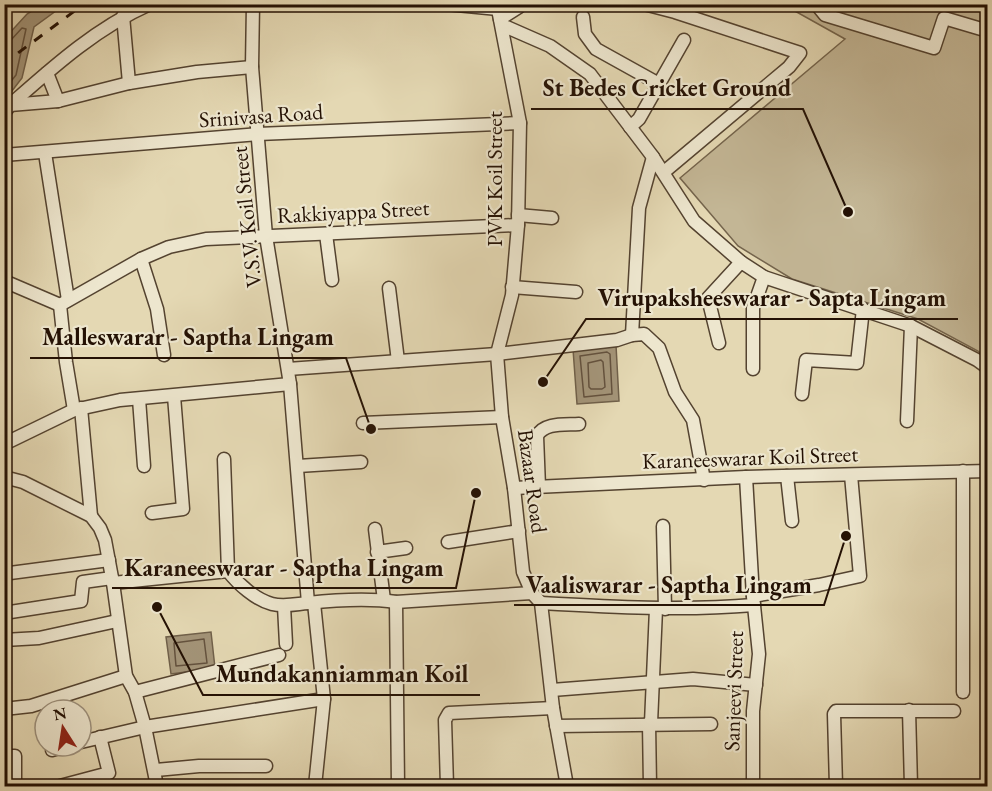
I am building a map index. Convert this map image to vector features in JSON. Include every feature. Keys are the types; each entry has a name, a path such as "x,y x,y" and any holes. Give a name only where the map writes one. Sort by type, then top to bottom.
{"street":[{"path":"7,109 64,57 123,16 150,4"},
{"name":"V.S.V. Koil Street","path":"253,4 252,67 266,236 290,384 311,603 324,699 315,786"},
{"path":"446,4 499,14 590,74 664,172 694,220 741,262 764,277 911,326 977,360 987,368"},
{"path":"499,14 519,4"},
{"path":"644,4 800,53 789,67 664,172"},
{"path":"816,4 826,10 934,48 944,18 987,31"},
{"name":"PVK Koil Street","path":"497,354 512,287 518,220 520,123 499,14"},
{"path":"123,16 129,83"},
{"path":"583,17 585,34 596,50 658,84"},
{"path":"630,127 639,119 684,40"},
{"path":"7,109 58,101 129,83 197,72 252,67"},
{"path":"47,73 58,101"},
{"name":"Srinivasa Road","path":"4,155 258,134 520,123"},
{"path":"45,153 64,302 66,362 78,409 91,516"},
{"path":"632,334 639,208 653,157"},
{"name":"Rakkiyappa Street","path":"64,302 141,260 170,247 206,239 326,234 552,218"},
{"path":"326,234 332,280"},
{"path":"141,260 158,309 164,355"},
{"path":"719,343 708,298 741,262"},
{"path":"753,369 753,308 764,277"},
{"path":"4,281 64,302"},
{"path":"512,287 576,292"},
{"path":"389,288 398,361"},
{"path":"802,394 806,360 857,363 863,309"},
{"path":"907,421 911,326"},
{"path":"288,369 497,354 617,340 632,334 644,334 659,348 675,392 693,420 704,480"},
{"name":"Bazaar Road","path":"497,354 502,417 514,488 523,572 532,593 541,603"},
{"path":"4,444 78,409 120,400 290,384"},
{"path":"152,513 183,509 174,396"},
{"path":"139,399 144,466"},
{"path":"363,423 502,417"},
{"path":"539,486 537,436 539,432 546,426 579,424"},
{"path":"224,459 228,571 263,601 284,606 532,593"},
{"path":"298,466 361,462"},
{"path":"963,471 963,692"},
{"name":"Karaneeswarar Koil Street","path":"514,488 746,477 987,471"},
{"path":"567,786 553,708 541,603 661,609 714,608 860,576 851,475"},
{"path":"787,476 792,521"},
{"path":"4,477 23,482 91,516 100,528 105,540 113,580 126,676 135,692 156,770 158,786"},
{"name":"Sanjeevi Street","path":"746,477 759,654 751,740 753,786"},
{"path":"650,786 650,723 661,609 663,526"},
{"path":"375,529 376,552 390,601 398,786"},
{"path":"448,542 519,531"},
{"path":"376,552 406,548"},
{"path":"10,573 109,560"},
{"path":"4,613 81,601 83,582 228,571"},
{"path":"135,692 283,649 284,606"},
{"path":"4,640 39,638 117,621"},
{"path":"4,709 31,706 126,676"},
{"path":"552,690 693,679 756,685"},
{"path":"93,739 145,727 324,699"},
{"path":"447,786 445,720 449,713 553,708"},
{"path":"909,710 911,786"},
{"path":"836,786 834,714 836,711 954,711"},
{"path":"556,726 711,724"},
{"path":"60,786 109,773 100,737"},
{"path":"4,756 15,756 15,786"},
{"path":"156,770 199,766 266,766"}],"shaded area":[{"path":"784,5 987,5 987,359 978,351 918,319 792,279 738,246 680,178 845,39"}],"water":[{"path":"41,5 64,5 34,27 22,78 5,100 5,38 27,14"},
{"path":"616,345 619,401 577,404 573,349"},
{"path":"211,632 215,668 171,674 166,637"}],"railway":[{"path":"4,67 18,53 84,4"}],"place":[{"name":"St Bedes Cricket Ground","path":"848,212"},
{"name":"Virupaksheeswarar - Sapta Lingam","path":"543,382"},
{"name":"Malleswarar - Saptha Lingam","path":"371,429"},
{"name":"Karaneeswarar - Saptha Lingam","path":"476,493"},
{"name":"Vaaliswarar - Saptha Lingam","path":"846,536"},
{"name":"Mundakanniamman Koil","path":"157,607"}]}
